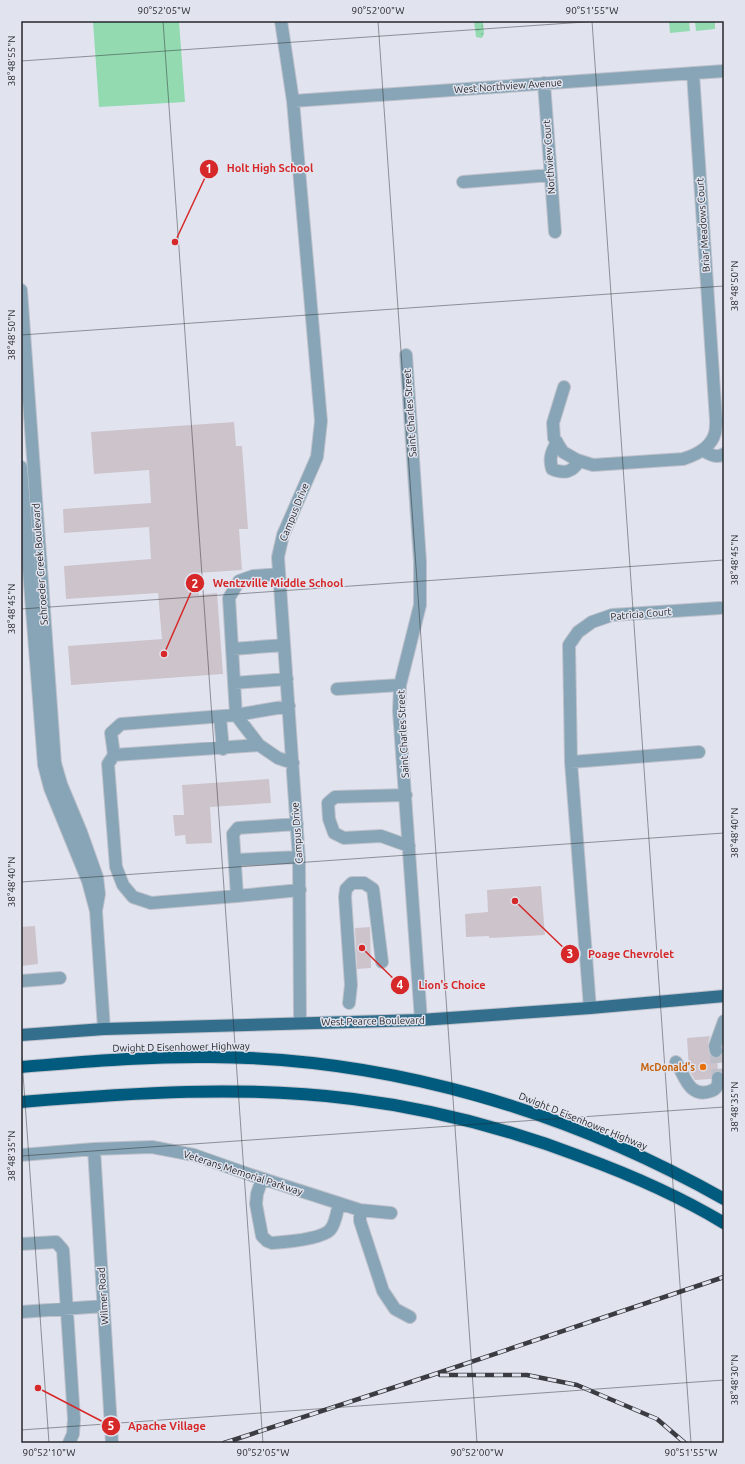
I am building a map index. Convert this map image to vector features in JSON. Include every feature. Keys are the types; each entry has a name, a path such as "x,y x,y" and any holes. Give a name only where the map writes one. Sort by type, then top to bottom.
{"highway":[{"name":"Dwight D Eisenhower Highway","path":"21,1067 146,1058 211,1057 297,1061 382,1073 465,1091 546,1117 627,1150 666,1168 724,1199"},
{"path":"21,1102 157,1093 221,1092 308,1095 394,1105 478,1122 520,1134 554,1146 641,1181 724,1223"}],"main road":[{"name":"West Pearce Boulevard","path":"21,1035 104,1029 300,1022 421,1020 590,1008 724,996"}],"street":[{"name":"Campus Drive","path":"281,21 293,101 321,421 317,457 283,535 278,557 299,857 300,1022"},
{"name":"West Northview Avenue","path":"293,101 724,71"},
{"name":"Briar Meadows Court","path":"564,387 552,423 554,438 563,452 579,461 593,465 683,459 696,454 709,444 720,426 693,73"},
{"name":"Northview Court","path":"544,83 555,232"},
{"path":"463,182 551,175"},
{"name":"Schroeder Creek Boulevard","path":"21,290 55,763 76,834"},
{"name":"Saint Charles Street","path":"406,355 420,561 420,605 400,685 399,711 421,1020"},
{"path":"557,442 552,449 550,460 552,469 561,473 571,470 579,461"},
{"path":"702,450 711,456 717,457 724,454"},
{"name":"Schroeder Creek Boulevard","path":"21,467 44,765 50,788 76,834 97,877 99,894 96,911 104,1029"},
{"path":"280,574 253,576 239,581 229,598 236,715 259,745 278,758 293,763"},
{"name":"Patricia Court","path":"590,1008 571,762 569,645 578,632 592,622 612,615 720,608"},
{"path":"232,650 284,645"},
{"path":"234,683 287,679"},
{"path":"337,689 400,685"},
{"path":"289,706 236,715 122,724 111,733 114,756 108,764 116,867 123,885 133,897 151,903 300,890"},
{"path":"220,716 223,749"},
{"path":"114,756 223,749 259,745"},
{"path":"571,762 699,752"},
{"path":"406,795 334,797 328,802 328,819 334,833 344,838 381,836 409,846"},
{"path":"237,896 233,834 238,828 297,824"},
{"path":"235,860 299,857"},
{"path":"349,1003 351,985 345,897 346,889 352,883 364,883 373,889 382,962"},
{"path":"21,981 60,978"},
{"path":"716,1051 715,1046 724,1021"},
{"path":"676,1062 688,1085 696,1092 712,1091 717,1087 718,1078"},
{"name":"Veterans Memorial Parkway","path":"21,1155 94,1149 152,1147 194,1155 262,1179 360,1210 391,1213"},
{"name":"Wilmer Road","path":"94,1149 112,1443"},
{"path":"262,1179 257,1194 256,1204 262,1236 267,1241 272,1243 313,1238 330,1230 335,1222 339,1203"},
{"path":"360,1210 360,1221 383,1291 395,1309 410,1317"},
{"path":"21,1244 56,1242 62,1250 74,1419 73,1434 69,1443"},
{"path":"21,1312 104,1306"}],"green space":[{"path":"93,21 179,21 185,102 99,107"},
{"path":"474,21 483,21 484,34 482,38 476,37"},
{"path":"669,21 689,21 690,31 670,33"},
{"path":"695,21 715,21 715,29 696,31"}],"building":[{"path":"234,422 236,446 242,446 248,529 239,529 242,570 197,573 199,595 217,593 223,674 71,685 68,646 162,639 158,593 66,599 64,566 151,559 149,527 64,533 63,509 151,503 149,470 94,474 91,432"},
{"path":"269,779 271,803 210,807 212,843 186,844 185,835 175,836 173,815 184,815 182,785"},
{"path":"541,886 545,935 489,938 489,936 466,937 465,914 488,912 487,890"},
{"path":"35,926 38,964 21,966 21,927"},
{"path":"370,927 371,968 357,969 355,928"},
{"name":"McDonald's","path":"710,1036 708,1044 709,1052 711,1056 717,1058 718,1071 713,1072 711,1079 695,1080 689,1070 687,1038"}],"tunnel":[{"path":"716,1051 718,1078"}],"railway":[{"path":"224,1443 724,1277"},
{"path":"440,1375 527,1375 577,1385 657,1419 685,1443"}],"place":[{"name":"Holt High School","path":"175,242"},
{"name":"Wentzville Middle School","path":"164,654"},
{"name":"Poage Chevrolet","path":"515,901"},
{"name":"Lion's Choice","path":"362,948"},
{"name":"McDonald's","path":"703,1067"},
{"name":"Apache Village","path":"38,1388"}]}
